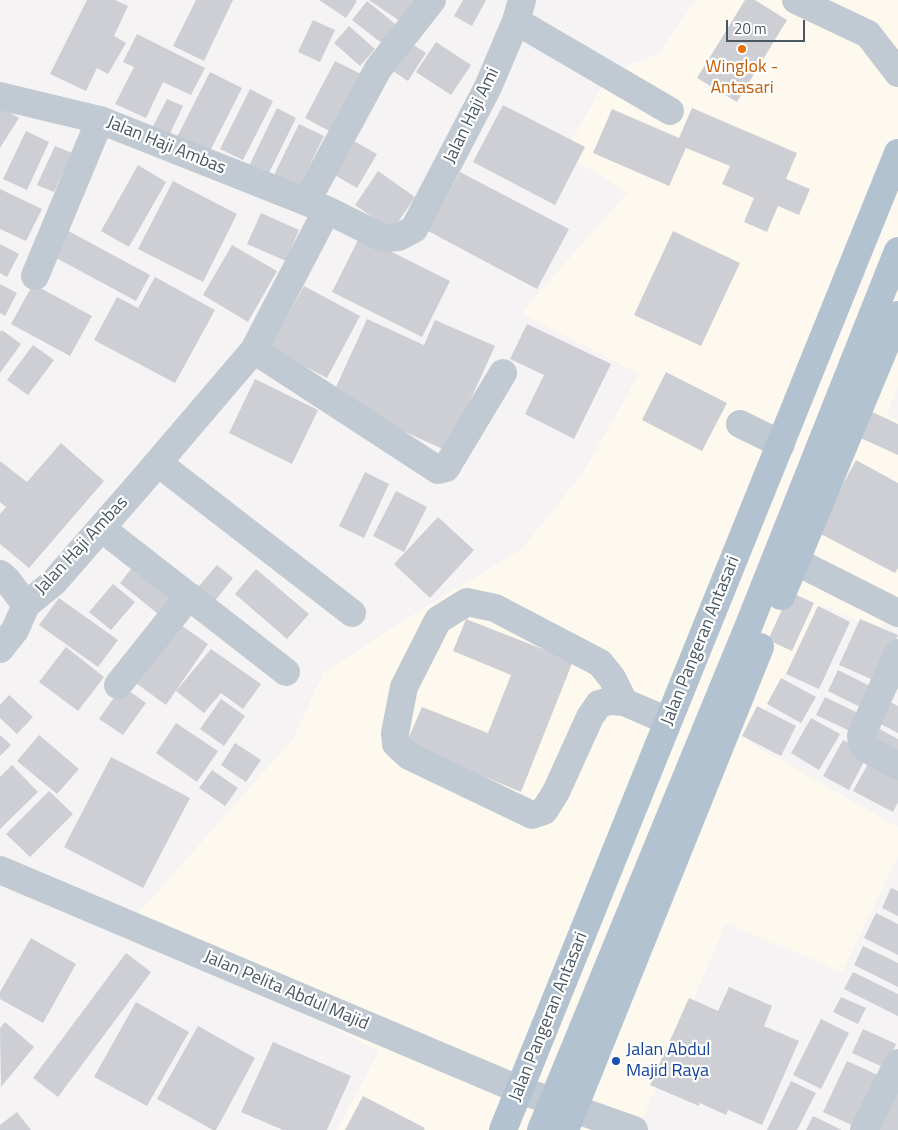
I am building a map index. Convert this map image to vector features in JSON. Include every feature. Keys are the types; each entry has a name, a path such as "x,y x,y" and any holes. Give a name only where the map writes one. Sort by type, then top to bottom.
{"main road":[{"name":"Jalan Pangeran Antasari","path":"504,1130 898,153"},
{"path":"518,1130 729,617 898,189"},
{"path":"541,1130 749,625 898,251"},
{"path":"569,1119 795,561 898,315"}],"street":[{"path":"316,206 378,69 432,0"},
{"path":"796,0 868,34 898,72"},
{"path":"519,11 670,111"},
{"name":"Jalan Haji Ami","path":"414,229 488,87 519,11"},
{"name":"Jalan Haji Ambas","path":"0,96 100,120 316,206 383,238 399,237 414,229"},
{"path":"35,276 100,120"},
{"name":"Jalan Haji Ambas","path":"26,605 54,582 254,350 316,206"},
{"path":"254,350 438,470 446,468 503,373"},
{"path":"740,424 781,444"},
{"path":"158,463 352,613"},
{"path":"101,528 286,672"},
{"path":"795,561 898,613"},
{"path":"0,574 7,580 26,605 15,630 0,648"},
{"path":"118,685 189,596"},
{"path":"624,702 612,678 600,663 495,608 468,602 438,620 404,687 395,733 396,744 409,756 532,815 544,811 556,792 590,717 599,704 610,700 624,702 668,721"},
{"path":"898,653 861,736 862,744 867,749 898,766"},
{"name":"Jalan Pelita Abdul Majid","path":"0,870 520,1090 569,1119"},
{"path":"864,1130 898,1063"},
{"path":"569,1119 634,1130"}],"shaded area":[{"path":"696,0 898,0 898,386 887,415 898,420 898,601 877,631 822,605 748,742 898,827 898,856 842,972 726,923 638,1130 337,1130 379,1051 128,925 293,739 324,672 416,613 522,549 583,473 639,374 521,313 628,192 564,154 610,72 658,54"}],"building":[{"path":"87,0 115,0 128,6 114,36 126,43 108,74 97,68 86,91 50,74"},
{"path":"196,0 233,0 204,61 173,46"},
{"path":"319,0 355,0 357,1 346,18"},
{"path":"369,0 416,0 401,22"},
{"path":"463,0 486,0 472,26 454,16"},
{"name":"Winglok - Antasari","path":"745,0 755,0 787,20 737,102 697,78"},
{"path":"367,1 399,27 384,45 352,20"},
{"path":"313,20 335,30 320,62 298,52"},
{"path":"349,26 375,49 360,66 334,43"},
{"path":"137,34 205,68 191,95 163,82 146,118 115,104 134,67 123,62"},
{"path":"404,39 426,53 408,81 387,67"},
{"path":"436,42 471,65 451,95 416,72"},
{"path":"335,61 363,75 333,133 305,118"},
{"path":"210,72 242,88 209,153 177,137"},
{"path":"250,89 273,101 243,160 220,149"},
{"path":"167,99 183,106 166,142 149,134"},
{"path":"503,105 585,147 555,205 473,162"},
{"path":"0,107 19,118 0,148"},
{"path":"277,108 296,118 267,177 248,168"},
{"path":"692,108 797,153 786,179 810,189 799,215 778,206 767,232 744,222 754,198 722,184 730,166 686,148 669,186 593,153 612,109 679,138"},
{"path":"299,124 324,136 296,193 271,181"},
{"path":"26,131 49,142 27,190 3,179"},
{"path":"345,136 377,154 357,188 326,170"},
{"path":"55,146 72,153 54,192 37,185"},
{"path":"138,165 166,182 129,247 101,231"},
{"path":"378,171 415,197 392,231 355,205"},
{"path":"460,172 569,229 537,289 428,231"},
{"path":"173,181 237,214 203,282 138,249"},
{"path":"0,189 42,209 26,241 0,229"},
{"path":"261,213 299,230 286,261 247,244"},
{"path":"61,227 150,275 136,301 47,253"},
{"path":"673,231 740,263 701,346 634,315"},
{"path":"360,236 450,281 422,337 332,292"},
{"path":"0,244 19,254 7,277 0,273"},
{"path":"232,245 277,271 248,322 203,295"},
{"path":"155,277 215,310 175,383 94,340 117,297 138,308"},
{"path":"0,284 17,293 5,316 0,313"},
{"path":"33,284 92,316 70,356 11,324"},
{"path":"304,286 360,316 327,378 270,348"},
{"path":"367,319 424,345 435,320 495,346 447,451 331,398"},
{"path":"527,324 611,364 574,439 525,414 544,375 510,359"},
{"path":"2,330 21,344 0,373 0,332"},
{"path":"33,345 54,360 28,395 7,380"},
{"path":"666,372 727,403 702,451 642,420"},
{"path":"255,379 318,410 292,464 229,433"},
{"path":"866,409 898,424 898,455 854,435"},
{"path":"61,443 104,481 29,568 0,544 0,514 6,507 0,502 0,461 27,482"},
{"path":"856,460 898,483 898,568 895,573 817,532"},
{"path":"365,472 389,484 364,538 339,526"},
{"path":"396,491 427,507 404,552 373,536"},
{"path":"438,517 474,550 430,598 394,564"},
{"path":"138,560 177,592 158,614 120,583"},
{"path":"217,565 233,578 211,606 194,592"},
{"path":"256,569 309,614 287,639 235,594"},
{"path":"113,584 135,602 111,630 89,612"},
{"path":"790,592 814,603 792,651 768,640"},
{"path":"59,598 118,640 98,667 39,625"},
{"path":"818,606 850,622 819,689 786,674"},
{"path":"466,619 573,661 521,792 406,744 422,707 488,733 511,675 453,651"},
{"path":"860,619 898,635 878,682 839,665"},
{"path":"175,621 208,644 166,705 133,681"},
{"path":"66,647 104,677 78,711 39,682"},
{"path":"211,649 261,684 243,709 221,693 204,713 176,691"},
{"path":"838,670 874,688 864,709 828,691"},
{"path":"781,678 816,697 801,723 767,704"},
{"path":"122,686 146,703 123,735 99,719"},
{"path":"9,695 33,717 17,734 0,718 0,705"},
{"path":"825,697 862,715 854,733 816,715"},
{"path":"221,699 245,716 224,746 200,729"},
{"path":"886,700 898,706 898,733 875,721"},
{"path":"757,706 796,726 781,756 742,736"},
{"path":"811,718 840,734 819,770 791,753"},
{"path":"176,723 218,751 197,782 156,753"},
{"path":"876,727 898,739 898,760 867,744"},
{"path":"0,735 11,745 0,756"},
{"path":"39,735 79,769 57,794 17,761"},
{"path":"843,740 868,754 849,790 823,776"},
{"path":"235,743 261,760 246,782 221,765"},
{"path":"111,757 190,798 143,888 64,847"},
{"path":"870,760 898,774 898,802 893,812 853,791"},
{"path":"12,765 38,792 0,829 0,777"},
{"path":"212,770 238,788 225,806 199,788"},
{"path":"49,791 73,814 30,857 6,834"},
{"path":"891,888 898,891 898,916 882,908"},
{"path":"876,913 898,924 898,955 864,938"},
{"path":"31,938 76,964 43,1023 0,999 0,992"},
{"path":"863,946 898,963 898,987 854,965"},
{"path":"126,953 151,972 58,1097 33,1078"},
{"path":"853,972 898,994 898,1016 844,989"},
{"path":"729,987 772,1006 764,1026 799,1041 762,1125 728,1110 726,1115 700,1103 699,1106 650,1085 689,998 718,1011"},
{"path":"841,997 866,1008 858,1024 833,1012"},
{"path":"136,1002 189,1032 147,1106 94,1077"},
{"path":"821,1019 849,1033 821,1089 793,1075"},
{"path":"5,1022 34,1047 1,1087 0,1028"},
{"path":"198,1026 255,1058 216,1130 157,1099"},
{"path":"863,1029 896,1044 885,1068 852,1053"},
{"path":"273,1042 351,1076 327,1130 283,1130 241,1112"},
{"path":"847,1061 878,1075 854,1126 823,1112"},
{"path":"898,1078 898,1130 872,1130"},
{"path":"791,1081 816,1093 797,1130 767,1130"},
{"path":"363,1096 425,1128 424,1130 345,1130"},
{"path":"17,1112 31,1130 0,1130 0,1125"},
{"path":"813,1116 842,1130 806,1130"}],"place":[{"name":"Winglok - Antasari","path":"742,49"},
{"name":"Jalan Abdul Majid Raya","path":"616,1061"}]}
